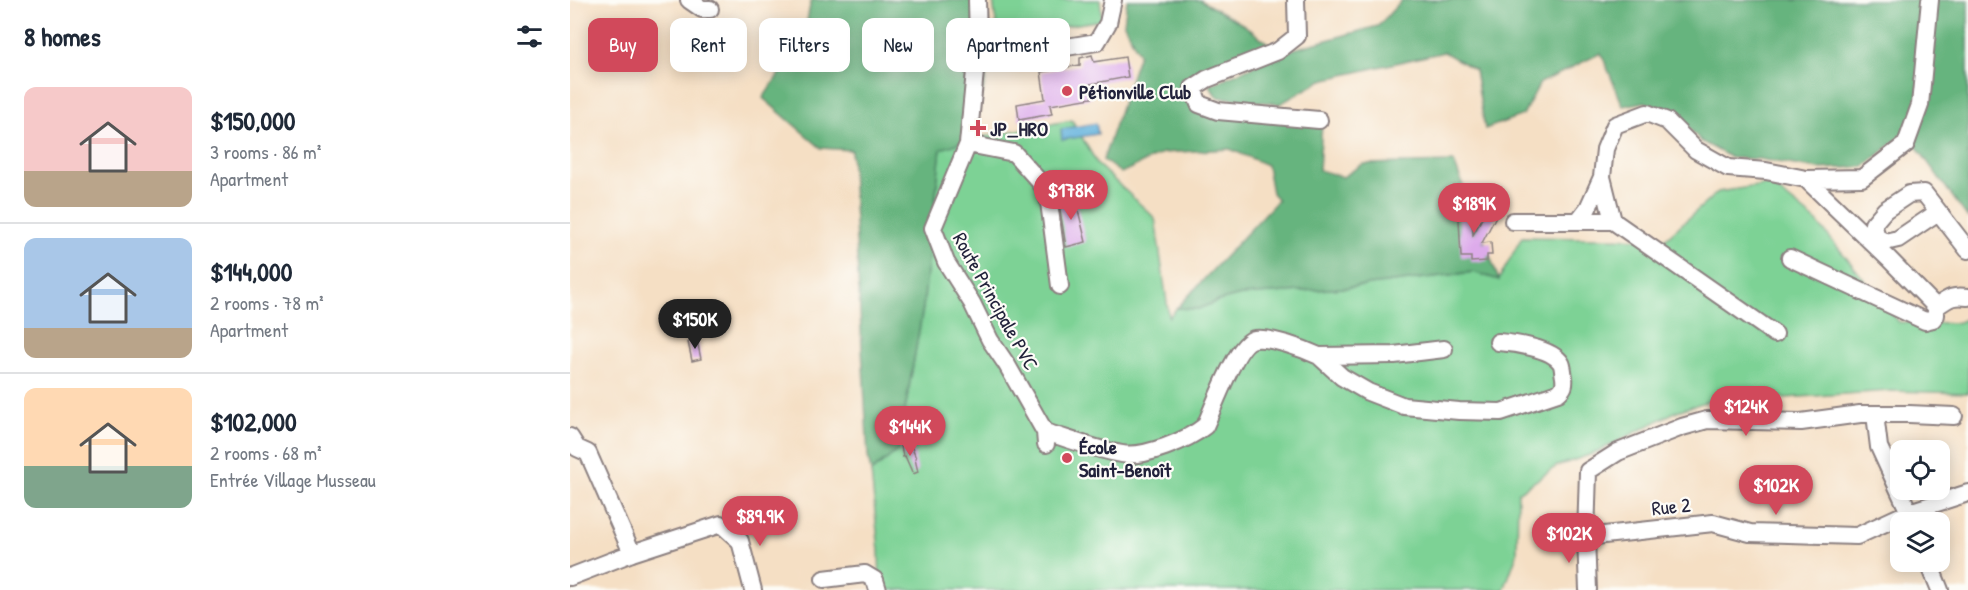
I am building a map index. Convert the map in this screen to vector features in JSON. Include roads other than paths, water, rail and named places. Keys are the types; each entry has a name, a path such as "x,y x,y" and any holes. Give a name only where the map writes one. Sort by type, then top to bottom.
{"street":[{"path":"689,0 702,9 711,9"},
{"name":"Route Principale PVC","path":"977,0 978,40 968,144 933,228 946,262 972,303 990,340 1007,365 1046,438 1124,455 1160,450 1196,434 1205,426 1235,358 1245,344 1254,339 1282,343 1319,356"},
{"path":"1070,46 1097,42 1108,23 1113,0"},
{"path":"1296,0 1297,36 1278,51 1206,79 1193,88 1198,104 1218,111 1319,120"},
{"path":"1578,221 1602,177 1605,150 1615,124 1647,113 1667,121 1696,150 1728,168 1766,171 1806,179 1862,178 1906,144 1920,105 1930,0"},
{"path":"968,144 1014,153 1045,189 1049,202 1060,286"},
{"path":"1602,177 1613,221"},
{"path":"1833,204 1839,178"},
{"path":"1790,258 1925,321 1933,319 1936,315 1936,308 1806,179"},
{"path":"1938,212 1968,250"},
{"path":"1513,221 1613,221 1775,334"},
{"path":"1936,308 1955,296 1968,297"},
{"path":"1319,356 1342,377 1359,387 1404,406 1459,411 1501,411 1563,389 1565,384 1562,364 1553,356 1515,343 1498,342"},
{"path":"1319,356 1394,355 1444,349"},
{"path":"1875,414 1879,447 1909,512"},
{"path":"1588,590 1586,537 1588,471 1618,452 1682,427 1707,420 1801,422 1875,414 1954,416"},
{"path":"570,437 578,448 588,453 632,553"},
{"name":"Rue 2","path":"1923,512 1968,493"},
{"name":"Rue 2","path":"1586,537 1713,523 1750,533 1857,536 1890,524"},
{"path":"570,577 632,553 721,524 740,541 753,590"},
{"path":"1933,572 1940,590"},
{"path":"824,579 865,574 874,580 878,590"}],"water":[{"path":"1096,123 1098,134 1062,140 1061,129"}],"place":[{"name":"Pétionville Club","path":"1067,91"},
{"name":"JP_HRO","path":"978,128"},
{"name":"École Saint-Benoît","path":"1067,458"}]}
